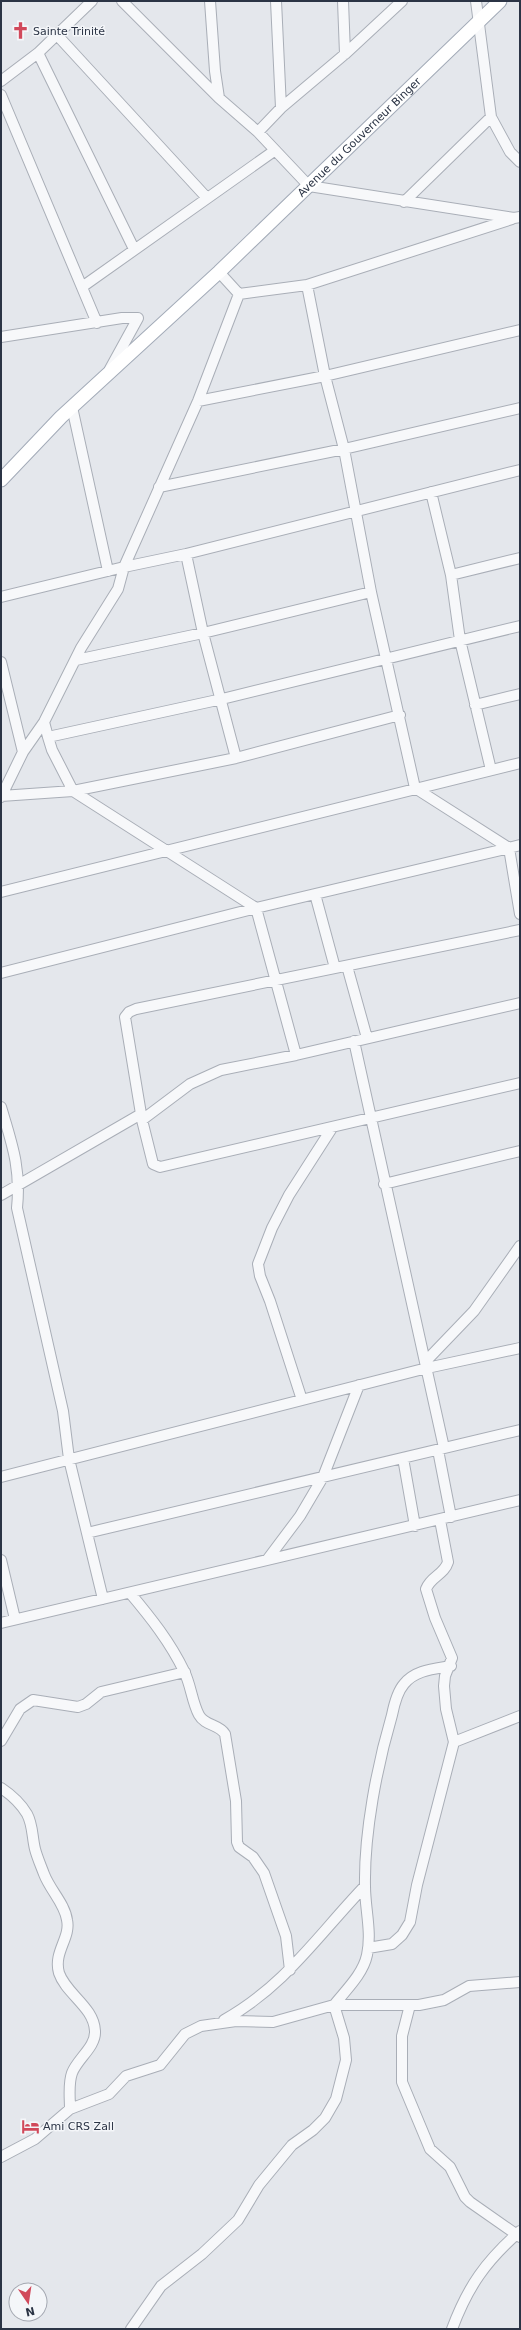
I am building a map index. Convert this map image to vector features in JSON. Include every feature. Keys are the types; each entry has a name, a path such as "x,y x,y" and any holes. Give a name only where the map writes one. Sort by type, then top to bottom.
{"main road":[{"name":"Avenue du Gouverneur Binger","path":"1,480 72,407 219,272 500,1"}],"street":[{"path":"1,81 38,53 92,1"},
{"path":"122,1 219,98 258,132 274,151 309,186 404,202 517,217"},
{"path":"210,1 215,71 219,98"},
{"path":"276,1 281,108"},
{"path":"343,1 345,54"},
{"path":"258,132 281,108 345,54 402,1"},
{"path":"476,1 482,40 490,117 510,152 520,162"},
{"path":"57,35 207,198"},
{"path":"38,53 134,249"},
{"path":"1,94 97,323"},
{"path":"404,202 490,117"},
{"path":"82,287 274,151"},
{"path":"239,294 307,285 517,217"},
{"path":"219,272 239,294"},
{"path":"307,285 325,376 344,449 371,592 400,715 415,788 509,848 520,914"},
{"path":"1,796 23,752 44,722 81,648 118,589 124,567 198,401 239,294"},
{"path":"1,337 122,318 138,318 106,376"},
{"path":"198,401 325,376 520,330"},
{"path":"72,407 108,571"},
{"path":"159,487 344,449 520,408"},
{"path":"1,597 124,567 186,554 520,470"},
{"path":"431,492 451,574 460,640 491,770"},
{"path":"186,554 203,633 222,699 236,758"},
{"path":"451,574 520,558"},
{"path":"76,660 203,633 371,592"},
{"path":"48,737 222,699 520,626"},
{"path":"1,662 23,752"},
{"path":"475,705 520,694"},
{"path":"1,796 73,791 236,758 400,715"},
{"path":"44,722 52,750 73,791 256,908 296,1055"},
{"path":"1,892 520,763"},
{"path":"1,973 256,908 520,845"},
{"path":"315,894 335,968"},
{"path":"520,930 129,1012 125,1017 142,1117 153,1164 160,1167 520,1083"},
{"path":"348,966 367,1038"},
{"path":"1,1195 142,1117 190,1084 221,1070 296,1055 520,1002"},
{"path":"354,1041 384,1184 426,1364 451,1517"},
{"path":"1,1107 17,1158 20,1184 17,1208 63,1411 70,1459 103,1599"},
{"path":"302,1400 270,1301 260,1276 258,1264 272,1228 289,1195 332,1128"},
{"path":"384,1184 520,1151"},
{"path":"426,1364 474,1311 520,1246"},
{"path":"1,1477 359,1385 426,1364 520,1348"},
{"path":"267,1560 300,1516 323,1477 359,1385"},
{"path":"87,1534 520,1430"},
{"path":"403,1458 415,1526"},
{"path":"1,1623 520,1500"},
{"path":"368,1948 392,1944 402,1935 410,1922 417,1886 454,1742 446,1709 444,1686 445,1676 451,1666 452,1658 435,1618 426,1589 431,1580 447,1568 448,1562 440,1520"},
{"path":"1,1560 15,1620"},
{"path":"130,1593 159,1628 185,1672 200,1716 206,1722 223,1729 226,1734 236,1801 237,1842 239,1847 253,1857 264,1873 286,1936 290,1970"},
{"path":"334,2005 364,1967 370,1939 365,1886 373,1799 383,1744 397,1697 403,1685 418,1673 451,1666"},
{"path":"1,1741 20,1709 33,1700 78,1707 86,1704 101,1692 185,1672"},
{"path":"454,1742 520,1716"},
{"path":"1,1788 23,1808 32,1826 35,1850 44,1874 68,1920 66,1935 60,1948 58,1961 59,1971 66,1988 75,1995 90,2016 95,2031 90,2046 73,2072 70,2080 70,2109"},
{"path":"222,2021 269,1990 290,1970 365,1886"},
{"path":"1,2157 35,2139 70,2109 108,2094 126,2076 133,2072 160,2065 177,2042 190,2030 222,2021 273,2022 334,2005 410,2005 444,2000 469,1986 520,1982"},
{"path":"131,2329 161,2286 202,2254 238,2220 259,2186 292,2145 313,2130 325,2118 336,2099 346,2060 344,2038 334,2005"},
{"path":"410,2005 402,2036 402,2082 429,2145 450,2168 465,2197 470,2202 519,2234 493,2256 479,2273 458,2312 452,2329"}],"place":[{"name":"Sainte Trinité","path":"20,31"},
{"name":"Ami CRS Zall","path":"30,2126"}]}
